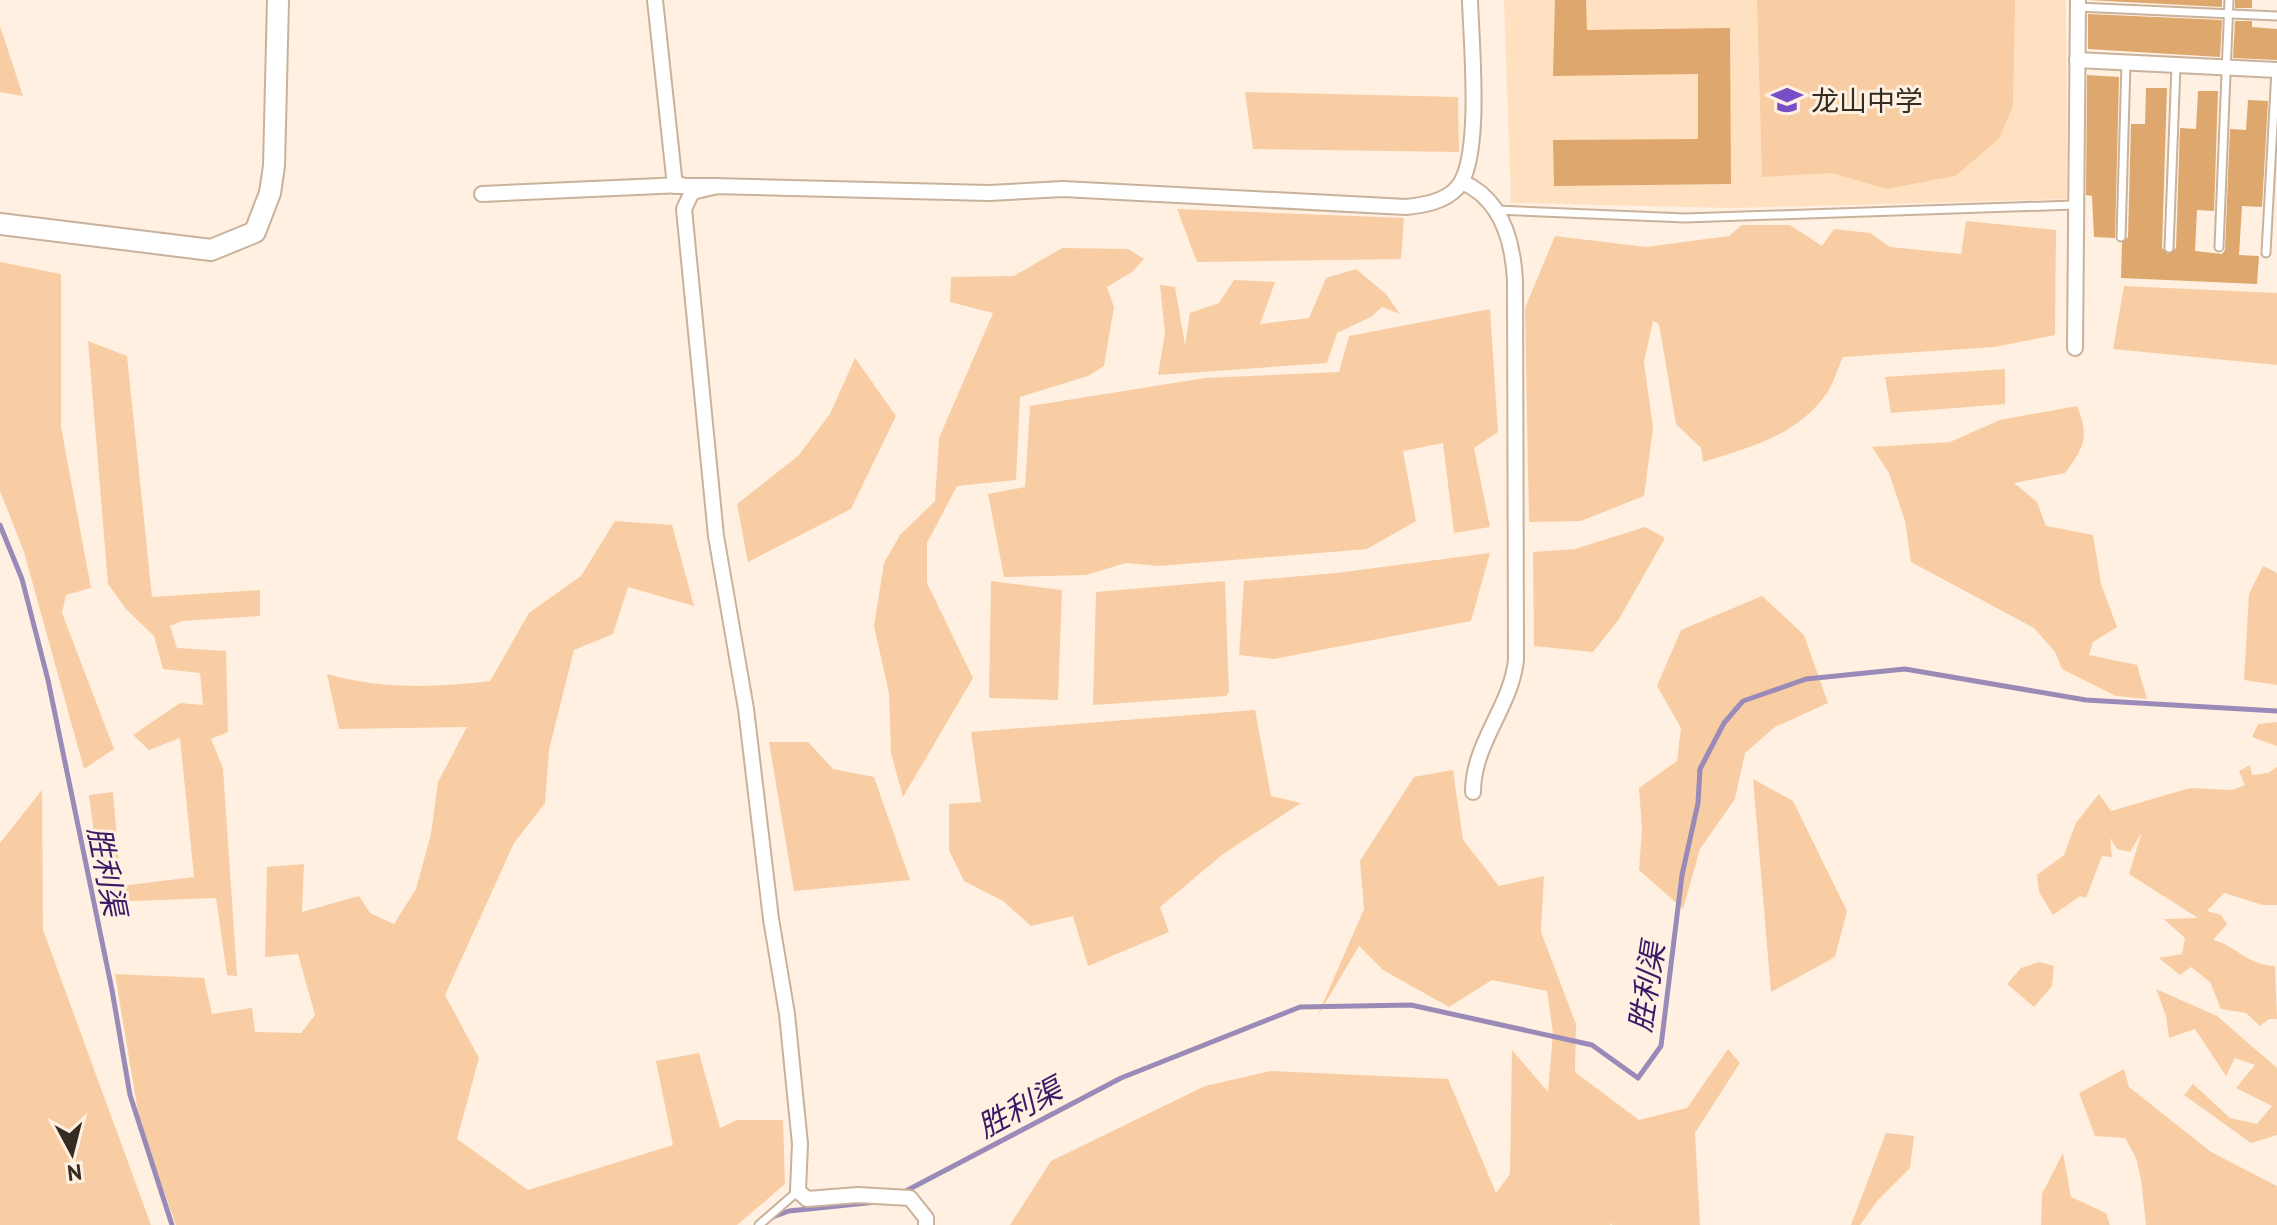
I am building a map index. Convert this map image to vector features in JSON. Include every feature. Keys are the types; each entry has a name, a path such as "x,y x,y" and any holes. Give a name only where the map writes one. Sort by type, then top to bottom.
{"street":[{"path":"0,224 211,250 255,232 270,193 274,166 278,0"},
{"path":"655,0 675,186"},
{"path":"482,194 675,186 989,193 1078,189 1406,207 1427,204 1448,196 1462,182 1472,159 1470,0"},
{"path":"2075,348 2077,4"},
{"path":"2077,60 2276,70"},
{"path":"1462,182 1481,191 1497,210 1509,240 1515,281 1517,652 1512,681 1476,760 1473,792"},
{"path":"718,186 692,192 684,209 716,536 746,709 771,919 787,1014 800,1144 798,1191 807,1199 910,1198 926,1218 926,1225"},
{"path":"0,213 67,232"}],"lane":[{"path":"2219,247 2229,0"},
{"path":"2077,4 2277,16"},
{"path":"2121,237 2126,63"},
{"path":"2169,248 2176,65"},
{"path":"2266,253 2276,70"},
{"path":"1497,210 1685,218 2074,205"},
{"path":"759,1225 798,1191"}],"shaded area":[{"name":"龙山中学","path":"1504,0 2066,0 2067,199 1731,208 1511,203"},
{"path":"1757,0 2015,0 2013,106 1999,139 1955,176 1886,189 1832,173 1762,177"},
{"path":"0,26 23,96 0,92"},
{"path":"1245,92 1458,97 1459,152 1253,149"},
{"path":"1177,209 1404,218 1401,259 1197,262"},
{"path":"1966,221 2056,230 2055,335 1994,347 1843,357 1827,393 1799,422 1770,439 1703,462 1701,448 1676,424 1659,324 1653,321 1644,362 1653,428 1644,496 1581,521 1529,522 1525,308 1555,236 1646,247 1729,236 1742,225 1790,225 1822,246 1834,229 1870,233 1890,247 1961,254"},
{"path":"1062,248 1128,249 1144,259 1132,272 1107,287 1114,307 1104,366 1088,376 1020,397 1016,480 957,486 927,543 927,583 973,678 903,797 891,753 889,693 874,626 884,563 900,535 935,501 939,438 993,313 950,302 951,277 1014,276"},
{"path":"0,262 61,274 61,427 91,588 66,595 62,613 114,749 84,769 24,552 0,491"},
{"path":"1356,269 1386,294 1400,314 1382,307 1371,317 1337,333 1327,363 1158,375 1165,333 1160,285 1175,287 1185,345 1190,313 1219,303 1234,280 1275,282 1260,324 1309,318 1326,278"},
{"path":"2124,286 2277,293 2277,365 2113,349"},
{"path":"1490,309 1498,432 1474,448 1490,527 1454,533 1443,443 1403,451 1416,521 1367,549 1159,566 1126,563 1086,575 1004,577 988,494 1025,487 1030,406 1205,378 1339,372 1349,336"},
{"path":"88,341 127,356 152,597 260,590 260,616 182,621 170,626 177,648 226,651 228,732 211,739 223,768 237,976 227,975 216,898 103,902 89,795 113,792 121,886 194,877 180,738 149,750 133,735 180,703 203,705 200,673 163,669 154,636 126,609 108,584"},
{"path":"855,358 896,416 851,509 748,562 737,504 798,456 830,414"},
{"path":"2005,369 2005,404 1891,413 1885,377"},
{"path":"2077,406 2083,426 2083,442 2065,473 2014,483 2037,502 2046,526 2093,535 2101,584 2117,627 2093,642 2089,655 2137,665 2147,699 2116,696 2062,669 2055,652 2034,628 1911,562 1905,521 1889,473 1872,447 1950,442 2000,420"},
{"path":"615,521 672,525 694,606 628,587 613,634 574,650 549,750 545,803 514,843 445,995 479,1058 457,1139 528,1190 673,1145 656,1061 699,1053 720,1128 737,1120 783,1120 785,1184 737,1225 176,1225 140,1124 115,974 204,978 212,1014 252,1008 255,1032 301,1033 315,1015 298,954 265,957 267,867 304,864 302,912 359,896 370,913 394,924 416,889 431,834 438,782 467,727 339,729 327,674 408,686 490,681 529,613 581,576"},
{"path":"1645,527 1665,538 1619,619 1593,652 1534,646 1533,552 1575,549"},
{"path":"1490,553 1471,621 1274,659 1239,655 1244,581 1336,573"},
{"path":"2263,566 2277,573 2277,685 2244,680 2249,594"},
{"path":"991,581 1062,590 1058,700 989,698"},
{"path":"1225,581 1229,692 1226,696 1093,705 1096,592"},
{"path":"1762,596 1804,635 1828,703 1775,727 1745,753 1735,799 1700,849 1683,909 1639,870 1642,829 1639,788 1677,761 1681,728 1657,686 1681,630"},
{"path":"1255,710 1271,796 1301,803 1223,854 1160,907 1169,932 1088,966 1073,916 1031,926 1003,901 964,881 949,850 949,804 981,802 971,732"},
{"path":"2277,722 2277,746 2252,737 2258,724"},
{"path":"769,742 808,742 833,769 874,777 910,880 794,891"},
{"path":"2250,765 2252,775 2268,773 2277,767 2277,905 2263,905 2224,893 2207,911 2221,915 2227,924 2213,940 2256,962 2275,966 2277,1019 2269,1019 2260,1026 2246,1013 2221,1009 2210,982 2191,967 2180,975 2159,958 2182,954 2185,938 2164,919 2198,918 2129,874 2142,832 2130,852 2117,849 2110,838 2112,857 2102,856 2086,898 2080,896 2053,915 2039,892 2037,875 2064,855 2076,823 2099,794 2111,811 2190,788 2232,790 2245,785 2239,771"},
{"path":"1453,770 1463,840 1499,886 1544,876 1541,932 1576,1024 1575,1072 1639,1120 1687,1108 1728,1049 1740,1063 1695,1133 1700,1225 1612,1225 1611,1222 1610,1225 1010,1225 1051,1161 1205,1086 1271,1071 1448,1079 1496,1193 1510,1174 1512,1050 1548,1092 1553,1033 1547,991 1492,980 1449,1007 1383,970 1359,946 1317,1017 1364,909 1360,861 1414,777"},
{"path":"1753,779 1793,801 1847,911 1835,957 1771,992"},
{"path":"42,790 43,930 151,1225 0,1225 0,843"},
{"path":"2039,962 2054,966 2052,986 2034,1007 2007,984 2021,968"},
{"path":"2156,989 2217,1016 2277,1068 2277,1135 2251,1143 2184,1095 2193,1084 2230,1118 2257,1124 2272,1106 2236,1088 2255,1065 2235,1058 2226,1076 2195,1029 2169,1038 2166,1016"},
{"path":"2124,1069 2129,1087 2211,1152 2277,1186 2277,1225 2146,1225 2136,1158 2125,1138 2095,1136 2079,1093"},
{"path":"1886,1133 1914,1136 1910,1168 1878,1200 1860,1225 1851,1225"},
{"path":"2063,1153 2071,1197 2106,1213 2110,1225 2041,1225 2042,1194"}],"building":[{"path":"1555,0 1586,0 1587,30 1730,28 1731,184 1554,186 1553,140 1698,139 1698,74 1553,76"},
{"path":"2088,0 2222,0 2222,7"},
{"path":"2235,0 2252,0 2252,8 2235,8"},
{"path":"2088,14 2222,20 2220,57 2088,49"},
{"path":"2235,21 2252,21 2252,27 2277,29 2277,60 2233,58"},
{"path":"2087,75 2119,77 2115,238 2094,237 2092,196 2086,195"},
{"path":"2146,88 2167,88 2162,248 2168,254 2176,248 2180,128 2196,129 2198,91 2218,91 2214,211 2197,210 2195,251 2222,254 2225,250 2230,129 2246,130 2248,100 2268,101 2262,207 2242,206 2239,255 2259,256 2257,284 2121,278 2122,243 2128,237 2131,124 2145,124"}],"waterway":[{"name":"胜利渠","path":"0,525 22,579 48,680 112,990 130,1095 172,1225"},
{"name":"胜利渠","path":"902,1193 1121,1078 1300,1007 1411,1005 1592,1045 1638,1078 1661,1046 1682,875 1698,803 1700,769 1724,723 1743,701 1806,679 1905,669 2086,700 2277,711"},
{"name":"胜利渠","path":"770,1218 789,1211 886,1201"}],"place":[{"name":"龙山中学","path":"1787,100"}]}
